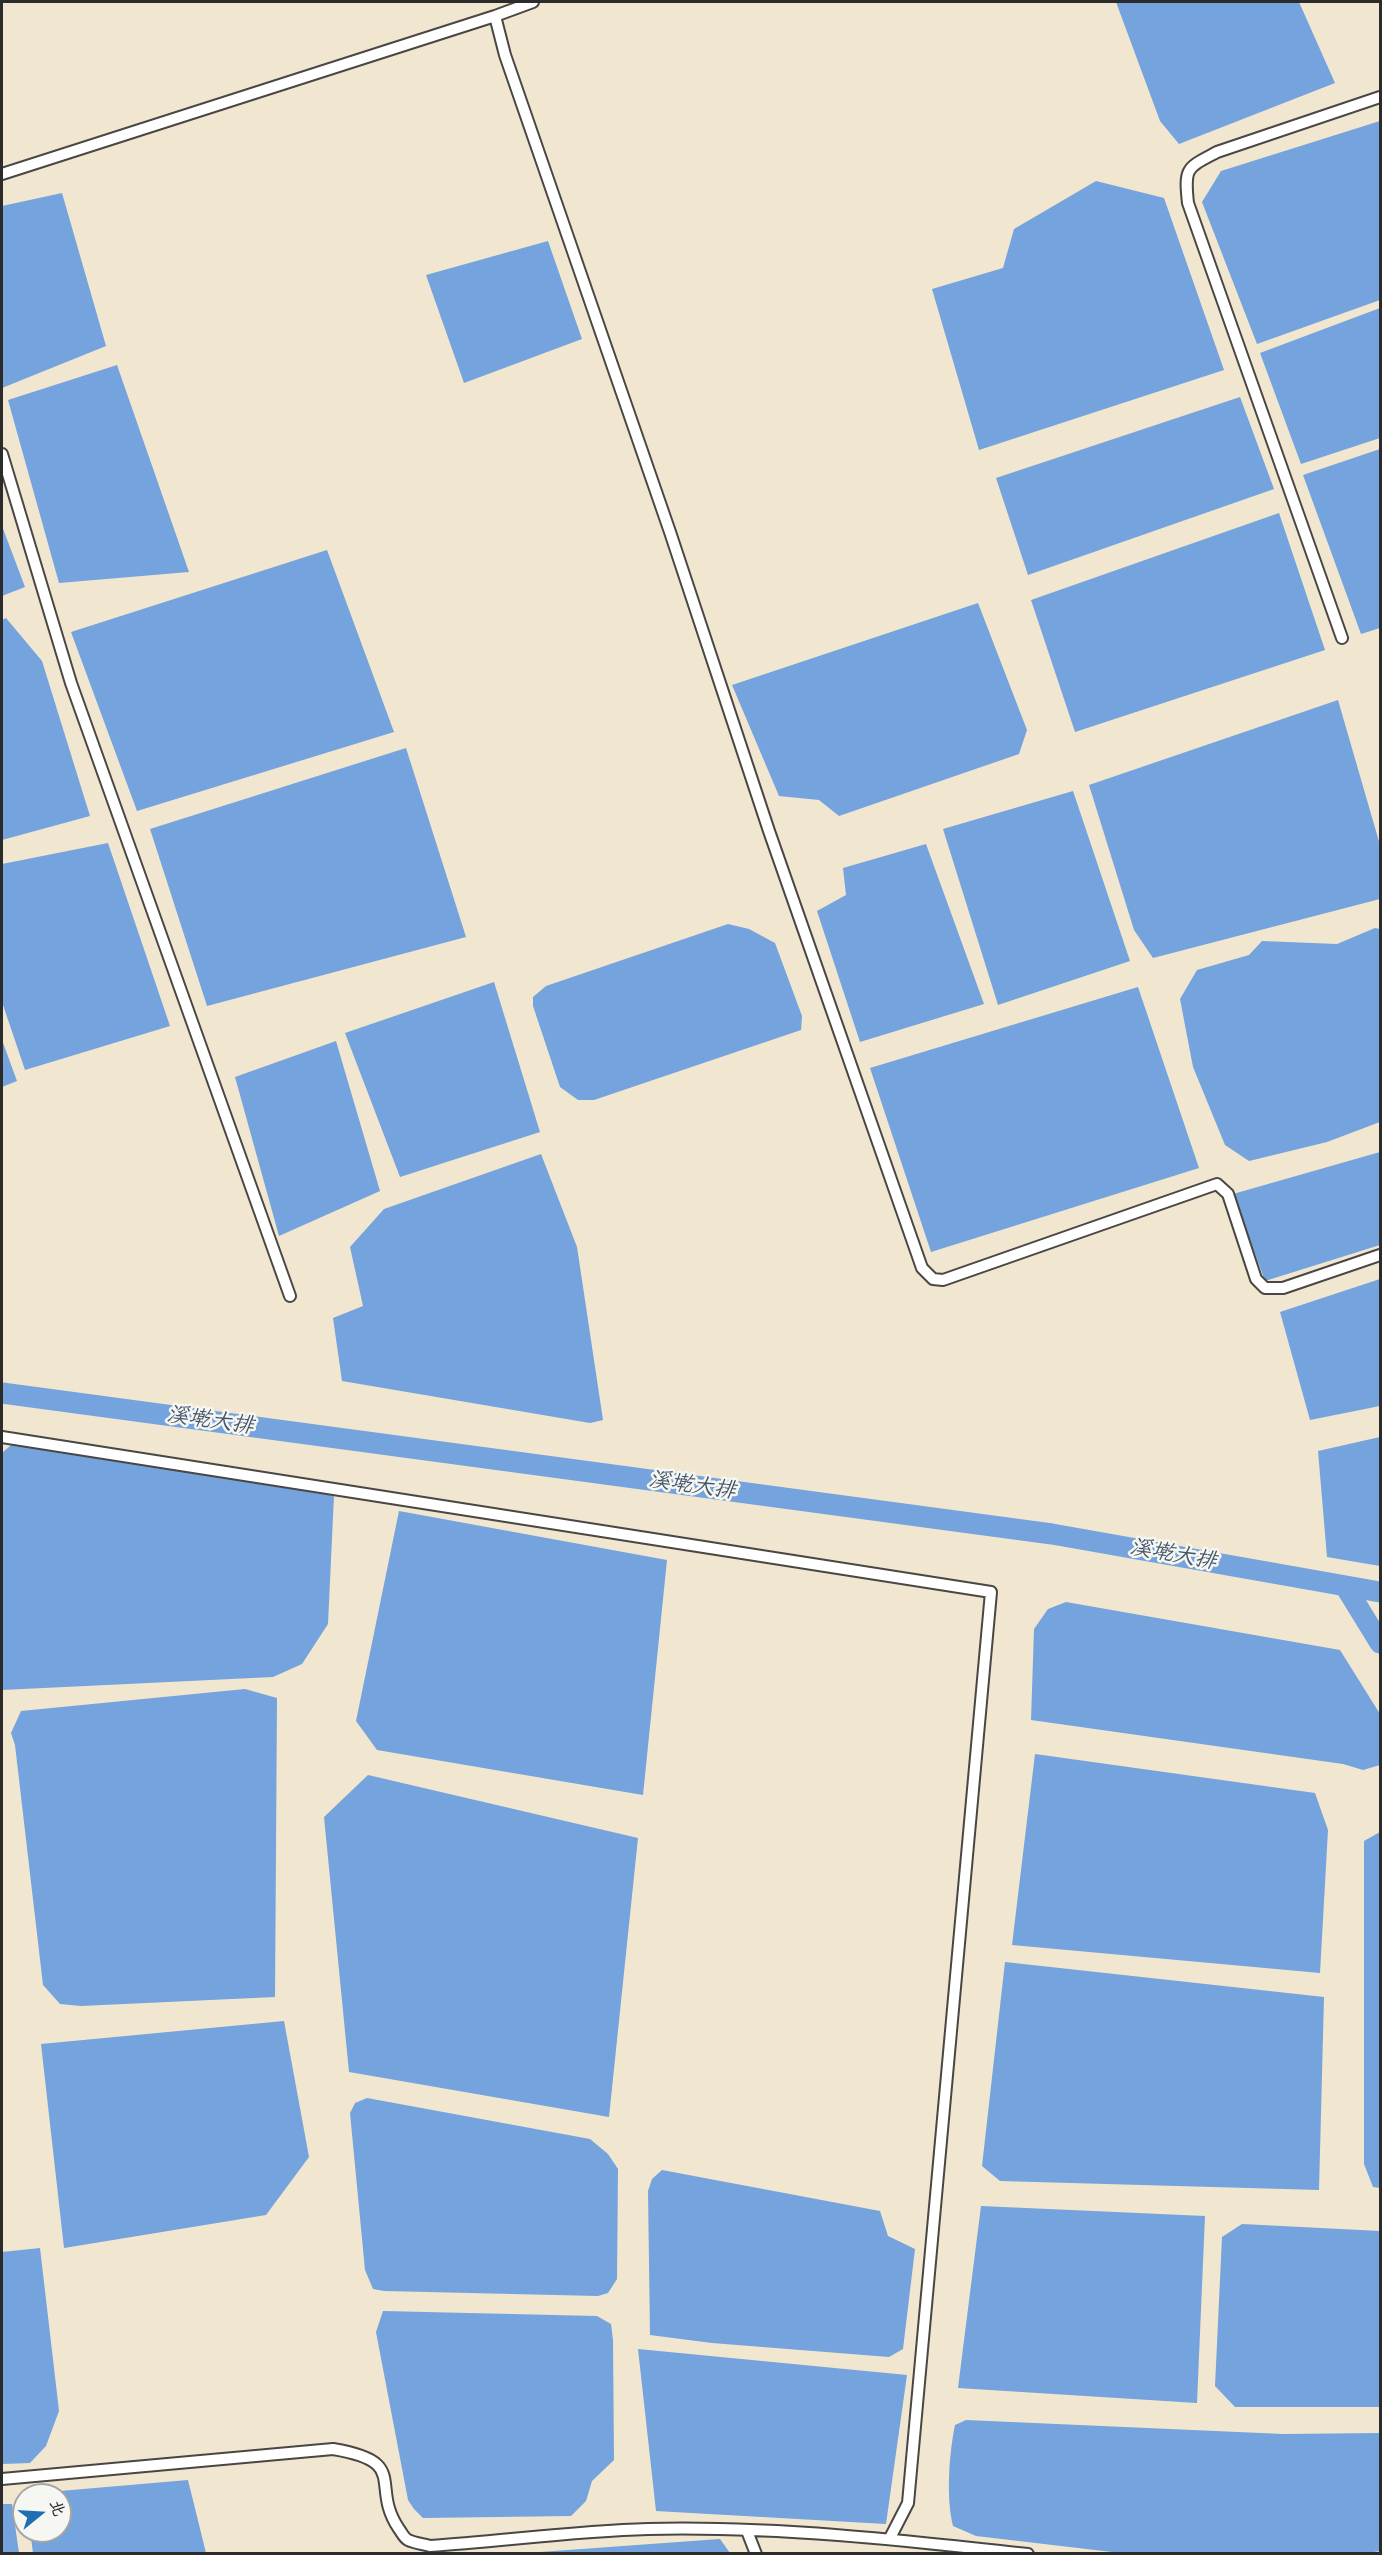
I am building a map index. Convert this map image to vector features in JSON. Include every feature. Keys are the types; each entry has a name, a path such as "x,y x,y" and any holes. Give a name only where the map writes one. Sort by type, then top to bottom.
{"lane":[{"path":"2,174 533,2"},
{"path":"495,16 505,55 670,532 769,831 922,1268 933,1279 943,1280 1217,1184 1228,1194 1256,1279 1265,1288 1283,1288 1380,1255"},
{"path":"1342,638 1188,203 1185,178 1192,165 1217,152 1380,97"},
{"path":"2,454 75,694 290,1296"},
{"path":"2,1437 991,1592 908,2503 890,2538"},
{"path":"2,2479 333,2449 360,2454 373,2461 383,2472 393,2520 406,2539 430,2546 647,2529 890,2538 1029,2553"},
{"path":"747,2531 756,2553"}],"water":[{"path":"1116,2 1299,2 1335,83 1179,144 1160,121"},
{"path":"1380,121 1380,300 1257,344 1202,202 1221,171"},
{"path":"1096,181 1164,198 1224,370 979,450 932,289 1003,268 1014,229"},
{"path":"62,193 106,346 2,388 2,206"},
{"path":"548,241 582,339 464,383 426,275"},
{"path":"1380,308 1380,438 1301,464 1260,353"},
{"path":"117,365 189,572 59,583 8,400"},
{"path":"1240,397 1274,489 1028,575 996,478"},
{"path":"1380,449 1380,628 1361,634 1303,475"},
{"path":"1279,513 1325,650 1075,732 1031,600"},
{"path":"2,526 25,587 2,596"},
{"path":"327,550 394,732 137,811 71,632"},
{"path":"978,603 1027,730 1019,754 839,816 819,800 779,796 732,685"},
{"path":"6,618 42,661 90,816 2,840 2,620"},
{"path":"1338,700 1380,845 1380,899 1153,958 1134,930 1089,785"},
{"path":"406,748 466,937 207,1006 150,829"},
{"path":"1073,791 1130,961 998,1005 943,829"},
{"path":"108,843 170,1026 25,1070 2,1002 2,864"},
{"path":"926,844 984,1004 860,1042 817,911 846,895 843,868"},
{"path":"728,924 749,929 775,943 802,1016 801,1030 594,1100 578,1100 560,1087 533,1006 533,997 546,986"},
{"path":"1375,928 1380,929 1380,1122 1327,1142 1249,1161 1225,1145 1193,1067 1180,999 1197,970 1249,955 1262,941 1337,944"},
{"path":"494,982 540,1132 400,1177 345,1033"},
{"path":"1138,987 1199,1168 931,1252 870,1068"},
{"path":"2,1040 17,1081 2,1087"},
{"path":"336,1041 380,1191 279,1236 235,1077"},
{"path":"1380,1152 1380,1245 1265,1281 1233,1194"},
{"path":"541,1154 577,1247 603,1420 590,1423 342,1381 333,1318 363,1306 350,1247 384,1209"},
{"path":"1380,1279 1380,1406 1310,1420 1280,1312"},
{"path":"1380,1437 1380,1566 1327,1557 1318,1451"},
{"path":"19,1438 334,1495 328,1624 302,1664 273,1677 2,1690 2,1453"},
{"path":"399,1511 667,1560 643,1795 377,1750 356,1721"},
{"path":"1066,1602 1340,1650 1380,1714 1380,1765 1363,1770 1343,1764 1031,1720 1034,1629 1048,1609"},
{"path":"245,1689 277,1698 275,1997 81,2006 60,2004 43,1985 15,1745 11,1733 21,1711"},
{"path":"1035,1754 1315,1793 1328,1830 1320,1973 1012,1945"},
{"path":"368,1775 638,1838 609,2117 349,2072 324,1817"},
{"path":"1380,1832 1380,2188 1373,2187 1364,2164 1364,1841"},
{"path":"1005,1962 1324,1997 1319,2190 1000,2181 982,2166"},
{"path":"284,2021 309,2157 266,2215 64,2248 41,2044"},
{"path":"367,2098 590,2139 608,2154 618,2169 617,2279 608,2293 598,2296 373,2289 365,2270 350,2113 355,2103"},
{"path":"662,2170 880,2211 888,2236 915,2249 903,2349 889,2357 712,2343 650,2335 648,2191 652,2179"},
{"path":"981,2206 1205,2216 1197,2403 958,2388"},
{"path":"1242,2224 1380,2231 1380,2407 1235,2407 1215,2386 1222,2237"},
{"path":"40,2248 59,2411 46,2446 30,2463 2,2464 2,2252"},
{"path":"383,2311 597,2316 611,2324 614,2460 592,2481 586,2501 571,2516 423,2518 414,2509 408,2500 376,2332"},
{"path":"638,2349 907,2375 886,2524 656,2511"},
{"path":"966,2420 1283,2434 1380,2433 1380,2551 1362,2554 1129,2554 976,2536 953,2526 951,2515 949,2489 951,2449 955,2425"},
{"path":"188,2480 206,2553 33,2553 32,2543 72,2543 72,2490"},
{"path":"2,2504 12,2504 12,2543 18,2543 19,2553 2,2553"},
{"path":"720,2539 730,2553 526,2553"}],"waterway":[{"name":"溪墘大排","path":"2,1393 1052,1534 1380,1592"},
{"path":"1345,1586 1380,1643"}]}
